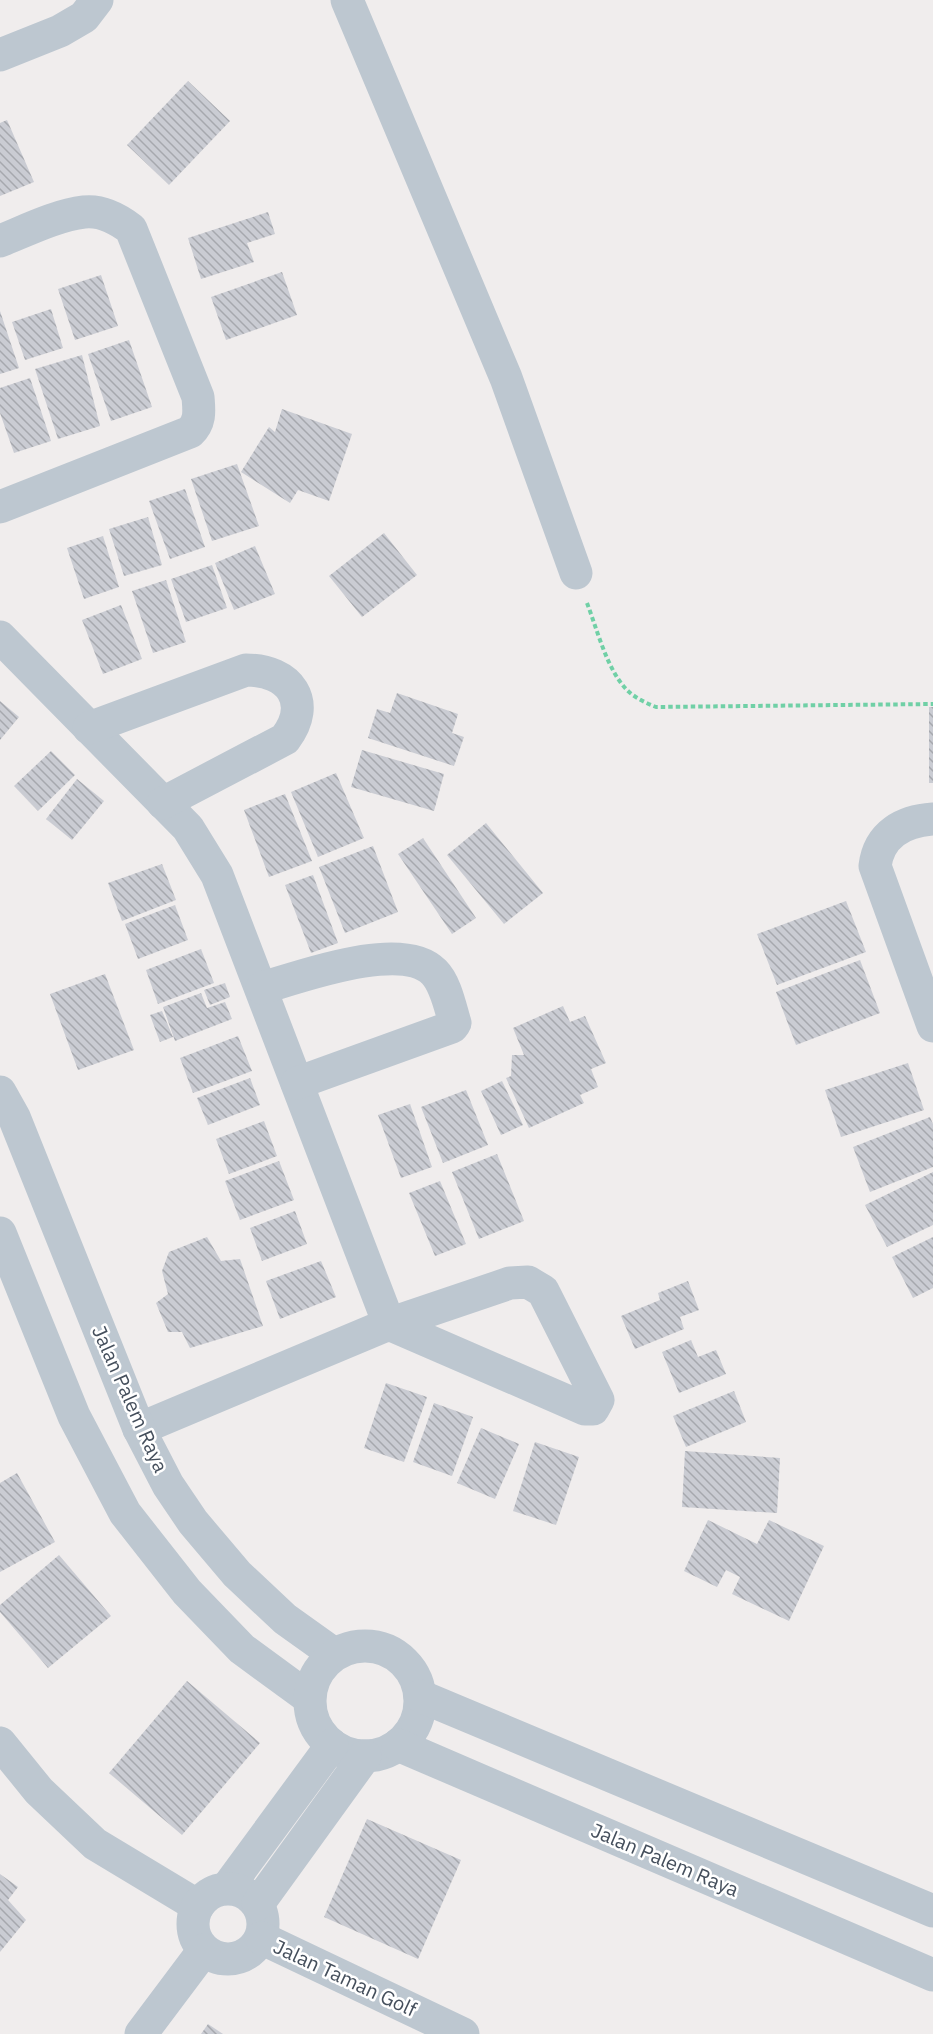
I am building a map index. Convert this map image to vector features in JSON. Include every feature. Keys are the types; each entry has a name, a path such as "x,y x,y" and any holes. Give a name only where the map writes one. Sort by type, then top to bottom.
{"street":[{"path":"0,55 60,31 84,17 97,0"},
{"path":"347,0 506,378 576,573"},
{"path":"0,241 53,220 84,212 113,218 131,229 198,397 199,410 197,424 190,432 0,507"},
{"path":"0,637 188,828 217,875 389,1324 585,1409 593,1409 598,1400 543,1291 528,1282 510,1283 389,1324 139,1429"},
{"path":"89,728 246,670 270,672 287,684 294,693 297,718 294,727 285,739 163,803"},
{"path":"933,819 909,822 890,834 879,850 875,866 933,1026"},
{"path":"262,988 351,963 377,959 422,964 440,978 455,1023 452,1027 297,1083"},
{"name":"Jalan Palem Raya","path":"0,1092 14,1117 139,1429 168,1485 193,1522 237,1574 285,1619 334,1654"},
{"path":"0,1233 74,1416 125,1512 187,1592 234,1641 309,1698"},
{"path":"370,1645 388,1650 404,1661 415,1677 420,1696 419,1714 411,1731 398,1745 383,1753 365,1756 348,1753 332,1745 319,1732 311,1716 309,1698 313,1681 321,1666 334,1654 351,1647 370,1645"},
{"path":"420,1696 933,1911"},
{"path":"0,1743 39,1791 95,1844 198,1906"},
{"path":"227,1888 332,1745"},
{"name":"Jalan Palem Raya","path":"398,1745 933,1975"},
{"path":"258,1904 365,1756"},
{"path":"227,1888 249,1895 258,1904 263,1914 264,1926 261,1938 246,1954 224,1959 213,1956 204,1950 193,1928 198,1906 205,1896 227,1888"},
{"name":"Jalan Taman Golf","path":"261,1938 462,2034"},
{"path":"141,2034 204,1950"}],"path":[{"path":"576,573 612,666 626,690 656,707 933,704"}],"building":[{"path":"188,81 230,121 169,185 127,145"},
{"path":"7,120 34,182 0,196 0,123"},
{"path":"268,212 275,234 247,243 254,262 201,279 188,238"},
{"path":"282,272 297,315 226,340 211,297"},
{"path":"101,275 118,326 75,340 58,289"},
{"path":"51,309 63,348 25,360 12,322"},
{"path":"0,311 19,368 0,374"},
{"path":"129,340 152,407 111,421 88,354"},
{"path":"82,355 100,426 58,439 35,369"},
{"path":"30,378 51,441 14,453 0,413 0,388"},
{"path":"282,409 352,434 329,501 298,490 290,503 241,472 269,427 275,432"},
{"path":"237,464 259,526 212,541 191,479"},
{"path":"185,489 205,547 170,559 149,501"},
{"path":"148,517 162,565 124,576 109,529"},
{"path":"384,533 417,575 362,617 329,576"},
{"path":"103,536 119,587 84,599 67,548"},
{"path":"255,546 275,594 234,610 215,563"},
{"path":"212,565 227,608 186,622 171,579"},
{"path":"166,580 186,642 153,653 132,591"},
{"path":"121,605 142,659 103,674 82,620"},
{"path":"397,693 458,714 452,733 464,737 454,766 368,738 377,709 390,713"},
{"path":"0,701 19,717 0,740"},
{"path":"929,707 933,707 933,783 929,783"},
{"path":"362,750 444,774 434,811 351,787"},
{"path":"51,751 75,775 38,811 14,786"},
{"path":"336,773 364,838 318,857 291,792"},
{"path":"77,779 104,801 72,840 46,819"},
{"path":"285,794 312,861 269,877 244,810"},
{"path":"486,823 543,893 504,924 447,855"},
{"path":"423,838 476,918 452,934 398,854"},
{"path":"373,846 398,912 345,933 319,867"},
{"path":"162,864 176,900 122,921 108,883"},
{"path":"313,875 338,943 311,953 285,885"},
{"path":"846,901 866,952 777,985 757,934"},
{"path":"175,905 188,940 138,959 125,924"},
{"path":"201,949 214,983 158,1004 146,970"},
{"path":"860,960 880,1013 796,1045 776,992"},
{"path":"105,974 134,1050 78,1070 50,994"},
{"path":"225,983 230,997 210,1005 204,990"},
{"path":"201,993 207,1008 225,1002 232,1019 175,1041 163,1007"},
{"path":"563,1006 570,1022 585,1016 606,1063 591,1069 598,1087 580,1095 584,1103 529,1128 506,1078 511,1076 512,1055 524,1055 513,1028"},
{"path":"162,1011 173,1037 160,1042 150,1015"},
{"path":"238,1036 252,1071 193,1093 180,1058"},
{"path":"908,1063 924,1110 841,1137 825,1090"},
{"path":"250,1078 260,1105 208,1125 197,1098"},
{"path":"502,1081 523,1125 501,1135 481,1091"},
{"path":"466,1090 488,1145 443,1163 421,1107"},
{"path":"410,1104 432,1167 401,1178 378,1115"},
{"path":"930,1117 933,1124 933,1167 870,1192 853,1147"},
{"path":"264,1121 277,1156 229,1174 216,1139"},
{"path":"497,1154 524,1221 479,1239 452,1172"},
{"path":"279,1161 294,1200 240,1220 225,1181"},
{"path":"933,1172 933,1225 887,1247 865,1205"},
{"path":"440,1181 466,1244 435,1256 409,1193"},
{"path":"295,1211 307,1244 262,1261 250,1228"},
{"path":"207,1237 221,1261 240,1259 263,1326 190,1348 182,1332 168,1332 156,1303 168,1294 162,1271 169,1252"},
{"path":"933,1237 933,1288 913,1298 892,1257"},
{"path":"321,1261 336,1297 280,1319 266,1281"},
{"path":"688,1281 699,1310 680,1317 684,1329 635,1349 621,1316 660,1300 658,1293"},
{"path":"691,1340 698,1357 716,1350 726,1374 679,1393 662,1352"},
{"path":"386,1383 427,1397 404,1462 364,1448"},
{"path":"734,1391 746,1422 686,1447 673,1416"},
{"path":"434,1403 473,1417 452,1476 413,1462"},
{"path":"481,1428 519,1444 495,1499 457,1483"},
{"path":"535,1442 579,1457 556,1525 513,1511"},
{"path":"685,1451 780,1458 777,1513 682,1507"},
{"path":"17,1473 55,1542 0,1572 0,1483"},
{"path":"708,1520 757,1544 769,1520 824,1546 789,1621 732,1594 740,1577 726,1570 717,1587 684,1571"},
{"path":"59,1555 111,1616 48,1668 0,1612 0,1605"},
{"path":"187,1681 260,1743 182,1835 109,1773"},
{"path":"367,1819 461,1860 418,1959 324,1917"},
{"path":"0,1874 18,1887 8,1900 26,1920 0,1952"},
{"path":"208,2024 223,2034 201,2034"}]}
